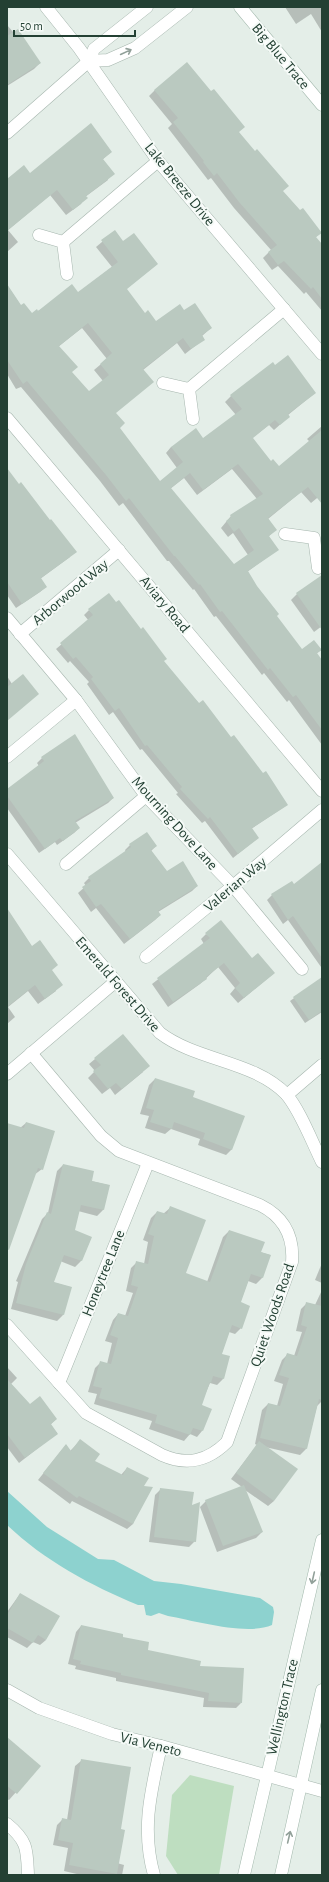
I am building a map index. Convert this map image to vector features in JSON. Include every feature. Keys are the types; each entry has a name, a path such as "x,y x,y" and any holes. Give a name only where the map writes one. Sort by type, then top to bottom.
{"street":[{"name":"Lake Breeze Drive","path":"46,7 88,61 158,161 322,354"},
{"path":"7,134 88,61 94,49 147,7"},
{"path":"88,61 108,60 135,48 187,7"},
{"name":"Big Blue Trace","path":"240,7 322,105"},
{"path":"62,242 158,161"},
{"path":"38,235 62,242"},
{"path":"62,242 67,274"},
{"path":"189,389 284,309"},
{"path":"163,383 189,389"},
{"path":"189,389 193,419"},
{"name":"Aviary Road","path":"7,418 322,791"},
{"path":"285,534 318,534 318,568"},
{"name":"Arborwood Way","path":"20,634 119,550"},
{"name":"Mourning Dove Lane","path":"7,618 76,700 146,796 233,886 302,969"},
{"path":"7,757 76,700"},
{"path":"66,864 146,796"},
{"name":"Valerian Way","path":"146,957 233,886 322,810"},
{"name":"Emerald Forest Drive","path":"7,854 151,1025 170,1041 258,1074 277,1086 287,1095 322,1162"},
{"path":"7,1074 115,982"},
{"name":"Quiet Woods Road","path":"7,1325 86,1413 173,1460 185,1462 197,1461 208,1457 219,1450 227,1442 292,1262 293,1250 291,1238 286,1227 270,1210 130,1156 109,1144 31,1053"},
{"path":"287,1095 322,1065"},
{"name":"Emerald Forest Drive","path":"304,1126 322,1143"},
{"name":"Honeytree Lane","path":"59,1383 148,1163"},
{"name":"Wellington Trace","path":"244,1875 322,1540"},
{"name":"Via Veneto","path":"7,1690 39,1708 69,1720 112,1734 322,1790"},
{"path":"281,1875 322,1690"},
{"path":"154,1875 149,1858 147,1834 148,1811 161,1746"},
{"path":"7,1824 16,1831 27,1849 28,1875"}],"green space":[{"path":"190,1775 234,1786 219,1875 178,1875 166,1856 172,1795"}],"water":[{"path":"7,1491 47,1527 98,1559 114,1560 154,1581 181,1584 260,1598 273,1607 274,1612 272,1625 262,1628 235,1628 207,1624 159,1613 151,1616 146,1615 144,1605 138,1605 120,1597 69,1571 37,1550 7,1525"}],"building":[{"path":"18,29 41,63 7,85 7,36"},
{"path":"187,62 211,91 214,89 245,127 239,132 255,151 257,149 289,186 283,191 300,210 303,208 322,233 316,237 322,244 322,299 313,287 311,289 284,261 278,265 268,252 277,245 239,202 217,173 214,176 173,122 178,118 154,90"},
{"path":"91,123 112,152 103,159 115,174 86,196 88,198 73,210 57,190 7,231 7,179 24,165 30,173"},
{"path":"115,230 123,241 134,233 158,264 127,289 145,313 148,310 156,321 180,304 184,310 195,303 212,328 202,335 205,340 191,349 183,338 143,369 154,382 116,413 125,423 120,428 160,481 183,462 171,447 196,428 203,438 242,409 230,395 273,362 275,365 288,355 316,393 288,414 290,417 280,425 275,420 253,438 271,461 273,459 279,466 322,430 322,504 308,487 268,518 277,530 269,536 279,550 248,571 257,586 279,614 277,616 302,649 314,640 322,650 317,653 322,660 322,730 296,695 293,697 270,668 268,670 222,611 220,612 200,584 199,585 174,556 129,498 126,501 27,381 23,384 7,360 7,284 21,305 24,303 32,313 37,309 38,311 72,284 78,292 118,262 101,240","holes":["88,323 112,353 100,364 109,375 89,391 72,372 78,367 59,346","238,464 263,494 230,515 231,517 226,521 234,532 239,528 254,550 234,564 171,488 190,473 203,490"]},
{"path":"7,468 19,484 21,482 77,552 41,578 47,587 22,604 7,582"},
{"path":"322,575 322,630 296,593"},
{"path":"109,593 116,602 119,600 141,629 143,627 167,659 164,661 199,703 203,700 231,737 234,735 263,773 266,771 288,805 252,828 259,838 238,854 210,817 208,819 180,789 182,787 147,745 145,746 119,708 115,711 91,679 93,677 76,657 73,659 60,643 93,615 88,609"},
{"path":"23,674 39,694 7,721 7,687"},
{"path":"75,734 114,798 75,821 80,828 63,841 60,838 45,849 7,796 7,789 44,761 41,757"},
{"path":"147,832 157,846 151,850 167,871 183,861 198,886 158,911 161,915 130,939 101,904 96,907 82,887 91,881 88,877 131,847 129,844"},
{"path":"322,862 322,958 293,916 288,920 271,894 292,881 294,884"},
{"path":"7,908 32,946 40,940 58,965 52,970 63,985 45,999 35,985 7,1007"},
{"path":"221,920 252,958 258,953 275,973 244,998 235,988 240,983 224,963 206,977 207,979 173,1002 157,978 210,938 205,933"},
{"path":"322,977 322,1011 309,1020 293,997"},
{"path":"123,1034 150,1066 122,1089 116,1083 108,1089 93,1071 101,1065 94,1058"},
{"path":"155,1078 195,1091 193,1097 245,1116 232,1150 203,1139 205,1133 174,1122 172,1129 150,1122 154,1110 146,1108"},
{"path":"26,1122 55,1131 43,1170 38,1168 9,1250 7,1249 7,1123 24,1128"},
{"path":"63,1164 94,1171 92,1181 110,1185 104,1210 81,1205 75,1230 92,1237 82,1261 64,1255 54,1282 72,1287 64,1315 16,1303 26,1264 47,1212 51,1214"},
{"path":"170,1206 206,1220 186,1273 210,1282 229,1230 265,1242 261,1252 271,1255 263,1278 251,1274 241,1302 250,1306 242,1329 232,1325 222,1354 230,1356 224,1379 213,1376 202,1405 212,1409 203,1431 193,1428 190,1435 155,1423 157,1415 99,1398 102,1388 93,1386 100,1361 111,1364 118,1338 110,1335 118,1313 128,1316 138,1287 131,1285 136,1261 148,1264 154,1236 148,1234 157,1211 167,1214"},
{"path":"306,1302 322,1306 322,1400 319,1399 307,1449 260,1438 268,1403 280,1406 289,1378 279,1375 287,1353 297,1356 307,1327 301,1325"},
{"path":"7,1379 30,1404 40,1396 57,1419 51,1424 58,1434 25,1458 7,1434"},
{"path":"80,1439 100,1454 95,1461 123,1475 127,1467 149,1478 144,1486 153,1487 133,1524 79,1496 77,1498 43,1473 66,1444 71,1451"},
{"path":"259,1441 298,1469 274,1501 236,1473"},
{"path":"244,1485 263,1532 223,1546 205,1500"},
{"path":"160,1488 194,1492 192,1505 200,1502 196,1542 154,1537"},
{"path":"20,1593 60,1616 46,1640 38,1635 33,1643 7,1628 7,1615"},
{"path":"81,1625 123,1634 123,1637 149,1642 148,1650 201,1661 200,1666 244,1668 242,1703 208,1701 209,1693 121,1675 121,1673 80,1664 81,1661 73,1659"},
{"path":"7,1737 41,1766 17,1794 7,1786"},
{"path":"81,1759 131,1767 121,1829 125,1830 117,1874 69,1865 73,1843 58,1840 62,1818 71,1820"}]}
